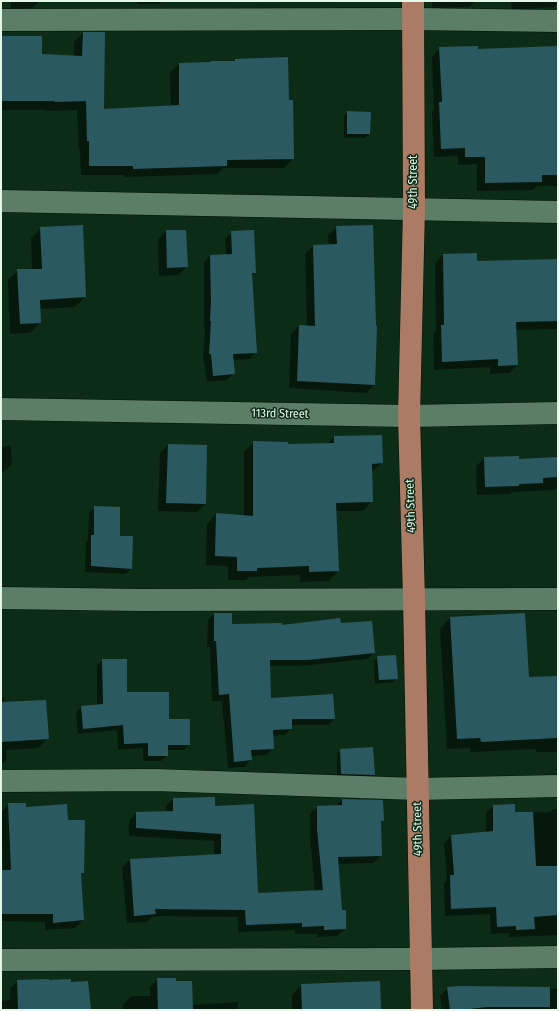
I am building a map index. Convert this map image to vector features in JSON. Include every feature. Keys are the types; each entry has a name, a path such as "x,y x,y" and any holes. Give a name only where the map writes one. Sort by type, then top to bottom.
{"main road":[{"name":"49th Street","path":"413,10 414,209 409,416 422,1010"}],"street":[{"path":"1,20 413,10 558,21"},
{"path":"1,201 558,212"},
{"name":"113rd Street","path":"1,409 409,416 558,413"},
{"path":"1,598 141,600 558,599"},
{"path":"1,781 155,780 417,789 558,786"},
{"path":"1,960 421,959 558,957"}],"building":[{"path":"83,32 105,32 104,109 179,105 179,63 288,57 289,100 293,100 294,159 227,160 227,166 133,169 133,166 89,166 86,101 1,101 1,36 42,36 42,54 82,56"},
{"path":"478,46 478,49 558,46 558,175 542,175 542,182 485,183 485,157 465,157 465,148 441,149 439,102 442,102 439,47"},
{"path":"347,111 371,112 370,134 347,134"},
{"path":"83,225 86,297 40,300 41,323 20,324 17,269 42,269 40,227"},
{"path":"373,225 377,326 375,385 297,381 299,325 315,326 313,245 337,244 336,226"},
{"path":"166,230 186,230 188,267 167,268"},
{"path":"254,230 256,273 252,273 257,353 233,354 235,374 213,376 211,354 209,354 211,321 210,255 232,254 231,231"},
{"path":"477,253 477,261 558,259 558,321 516,322 518,365 498,366 498,359 442,362 441,325 444,325 443,254"},
{"path":"382,435 383,463 372,464 373,502 336,503 339,571 309,572 309,566 257,568 257,571 237,571 237,557 215,556 216,513 253,516 253,441 288,442 288,444 334,443 334,436"},
{"path":"168,444 207,445 206,504 166,503"},
{"path":"519,456 519,459 558,457 558,477 543,478 543,483 519,484 519,486 485,487 484,457"},
{"path":"94,506 120,507 120,536 133,536 132,569 91,566 91,535 94,535"},
{"path":"214,613 232,613 232,624 282,623 282,625 340,618 341,623 372,621 375,653 308,660 270,660 271,698 333,694 335,719 292,719 292,729 273,730 274,749 251,750 252,760 234,762 229,694 219,695 216,641 214,641"},
{"path":"525,613 529,677 558,676 558,738 481,742 480,738 457,739 450,617"},
{"path":"396,655 398,679 379,680 377,656"},
{"path":"102,659 127,659 127,692 169,692 169,719 190,719 190,745 168,745 168,756 148,756 148,743 124,744 123,725 83,729 81,706 103,704"},
{"path":"46,700 49,739 1,742 1,702"},
{"path":"373,747 375,775 341,774 340,749"},
{"path":"215,797 215,806 254,804 258,893 323,890 317,829 317,806 342,805 342,799 383,800 384,821 381,821 382,856 338,857 342,910 346,910 346,929 324,930 324,926 302,927 302,923 246,925 245,910 155,909 156,914 134,916 130,859 221,854 221,834 136,828 136,812 173,811 173,798"},
{"path":"8,803 26,803 26,807 67,804 68,820 85,820 84,873 81,873 84,920 53,923 53,914 1,914 1,870 11,870"},
{"path":"515,804 515,812 533,812 536,866 558,866 558,915 534,917 535,929 516,930 516,926 497,927 496,907 451,909 450,875 454,875 451,835 493,831 493,805"},
{"path":"157,978 176,978 176,981 192,981 193,1010 158,1010"},
{"path":"71,979 71,982 88,981 91,1010 18,1010 17,980"},
{"path":"380,981 381,1010 302,1010 301,984"},
{"path":"447,987 550,987 550,1007 486,1007 450,1010"}]}
